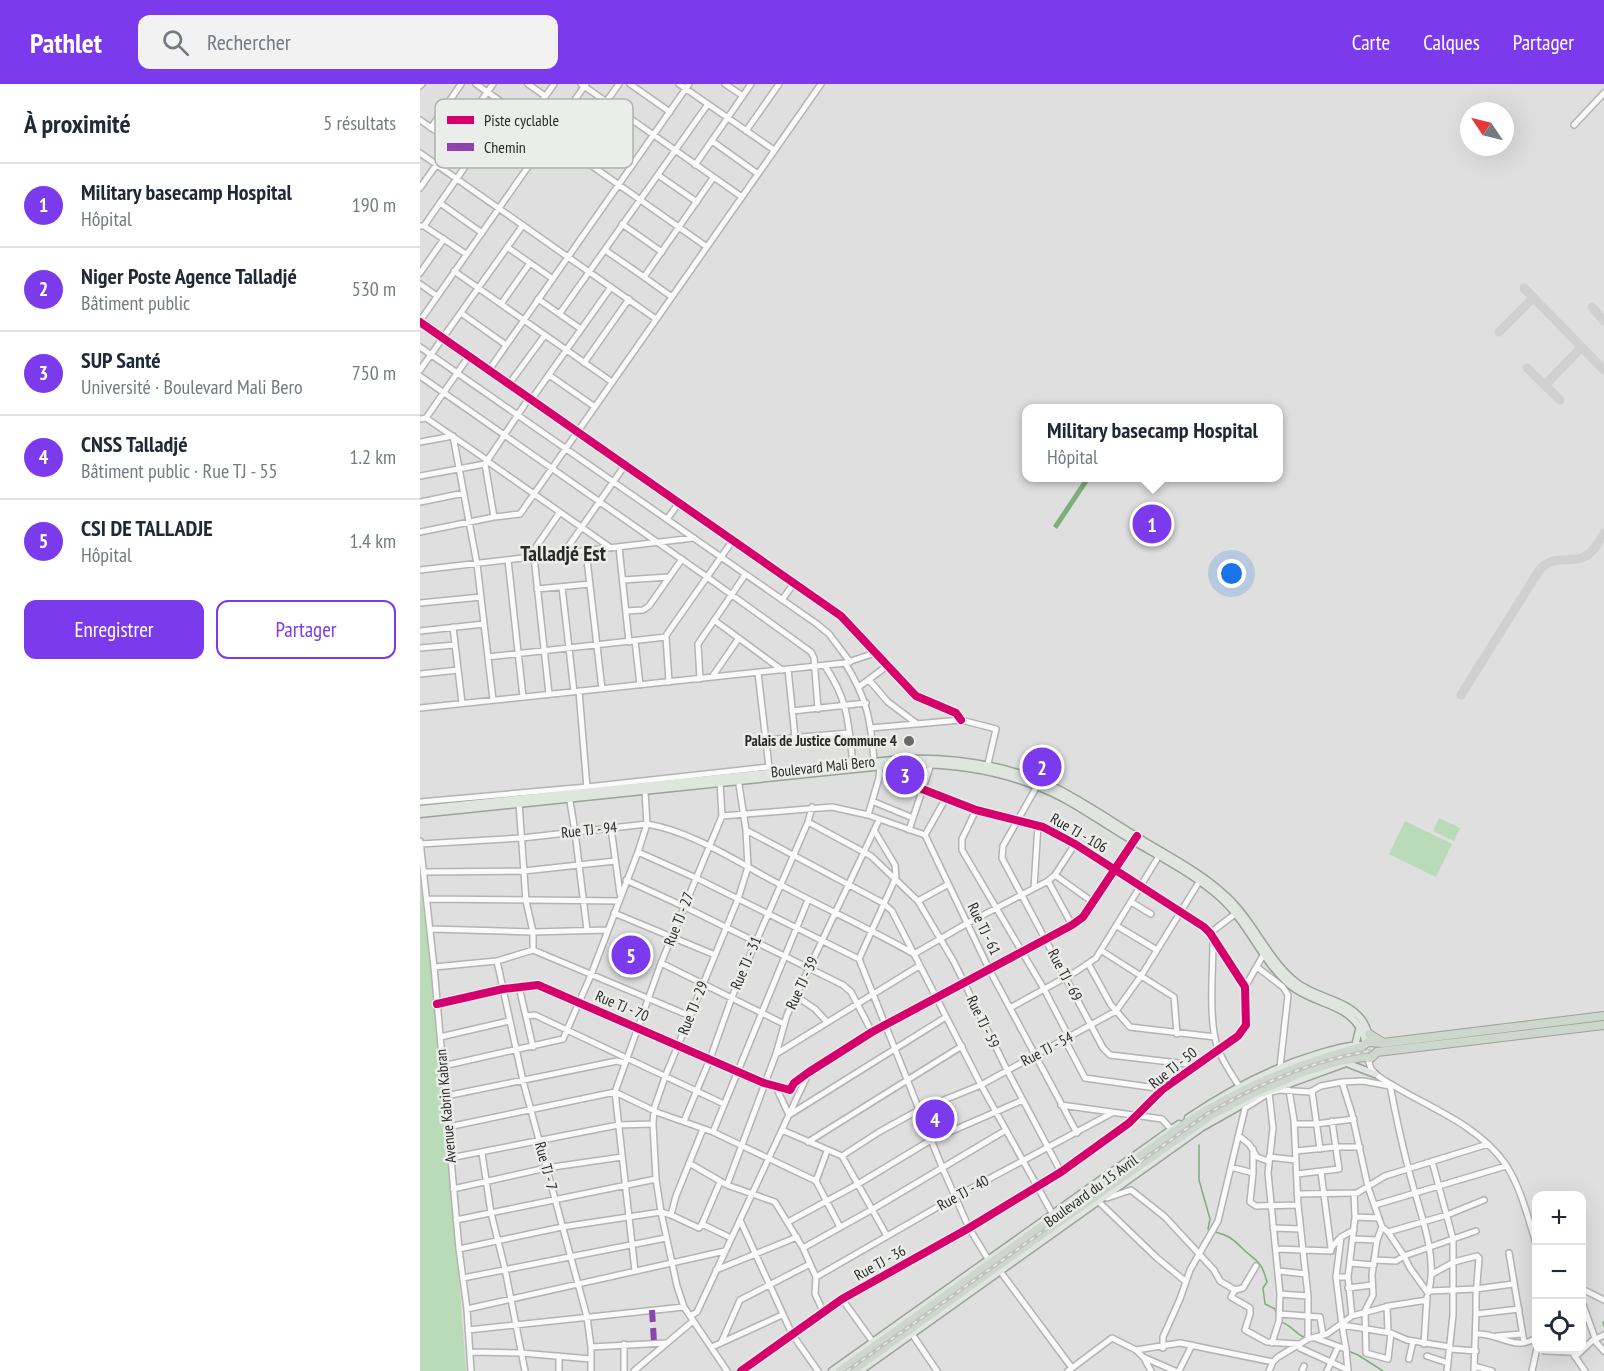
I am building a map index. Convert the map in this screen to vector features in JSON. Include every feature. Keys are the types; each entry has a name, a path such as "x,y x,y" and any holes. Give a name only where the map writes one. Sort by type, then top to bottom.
{"highway":[{"path":"1366,1049 1377,1040 1386,1043 1604,1016"},
{"name":"Boulevard du 15 Avril","path":"840,1371 1152,1147 1216,1104 1278,1073 1366,1049 1604,1025"},
{"name":"Boulevard du 15 Avril","path":"852,1371 1212,1115 1285,1079 1366,1049"}],"main road":[{"name":"Boulevard Mali Bero","path":"422,811 519,803 569,796 587,789 730,774 738,778 932,758 1016,773 1059,789 1224,901 1293,980 1353,1011 1364,1022 1366,1049"},
{"name":"Boulevard Mali Bero","path":"422,811 436,804 645,792 853,764 931,764 987,768 1037,786 1064,799 1220,890 1244,914 1282,976 1296,989 1343,1011 1360,1025 1366,1049"},
{"name":"Boulevard du 15 Avril","path":"860,1371 1089,1206 1229,1111 1280,1086 1347,1064 1366,1049"},
{"name":"Boulevard du 15 Avril","path":"832,1371 1171,1129 1239,1086 1280,1067 1366,1049"},
{"path":"1347,1064 1375,1074"}],"street":[{"path":"451,99 461,84"},
{"path":"476,84 497,99"},
{"path":"482,99 493,84"},
{"path":"528,84 545,96"},
{"path":"543,99 554,84"},
{"path":"608,99 619,84"},
{"path":"630,84 670,112"},
{"path":"679,84 687,86 708,104 774,150"},
{"path":"725,84 743,96"},
{"path":"695,165 751,84"},
{"path":"746,131 779,84"},
{"path":"420,532 520,514 821,84"},
{"path":"575,99 584,85 602,99"},
{"path":"633,164 687,86"},
{"path":"1574,124 1604,93"},
{"path":"560,313 708,104"},
{"path":"420,120 435,131"},
{"path":"633,121 742,197"},
{"path":"431,128 435,122"},
{"path":"712,141 758,174"},
{"path":"420,153 435,163"},
{"path":"420,187 435,167"},
{"path":"442,168 656,319"},
{"path":"465,168 422,226 466,254"},
{"path":"528,168 420,321 841,616 918,697 956,713 961,720"},
{"path":"596,168 707,247"},
{"path":"489,370 630,168"},
{"path":"658,174 697,202"},
{"path":"644,277 713,178"},
{"path":"440,203 482,233"},
{"path":"622,224 662,252"},
{"path":"420,370 523,225"},
{"path":"420,273 444,239"},
{"path":"507,247 553,279"},
{"path":"605,250 672,297"},
{"path":"501,304 530,263"},
{"path":"454,271 612,382"},
{"path":"420,284 437,296"},
{"path":"494,517 486,462 611,287"},
{"path":"538,299 581,329"},
{"path":"584,363 629,299"},
{"path":"461,313 507,345"},
{"path":"509,384 545,335"},
{"path":"420,346 824,629 848,663 866,703 879,778 867,815"},
{"path":"469,356 423,418 453,436 486,462 612,548"},
{"path":"549,375 595,407"},
{"path":"420,376 732,594 811,652 814,658 818,709"},
{"path":"420,442 453,436"},
{"path":"453,436 477,564 493,700"},
{"path":"420,474 486,462"},
{"path":"563,554 625,465"},
{"path":"420,502 464,494"},
{"path":"667,519 679,503"},
{"path":"549,694 534,557 536,547 560,512"},
{"path":"420,570 694,538"},
{"path":"669,682 666,637 733,540"},
{"path":"619,547 626,611 640,685"},
{"path":"586,551 602,689"},
{"path":"626,611 649,606 682,559"},
{"path":"508,560 523,697"},
{"path":"700,679 698,644 746,575"},
{"path":"622,580 669,577"},
{"path":"782,600 794,583"},
{"path":"537,590 590,584"},
{"path":"420,802 436,804 587,789 577,691 562,587"},
{"path":"420,603 481,597"},
{"path":"714,620 785,670 795,737"},
{"path":"420,631 484,624"},
{"path":"453,627 462,703"},
{"path":"488,657 666,637"},
{"path":"712,677 739,638"},
{"path":"420,648 455,645"},
{"path":"420,708 825,666 848,663 875,653"},
{"path":"825,666 846,706 853,764"},
{"path":"860,686 887,666"},
{"path":"420,674 458,670"},
{"path":"730,774 769,767 758,673"},
{"path":"869,680 888,702 916,724"},
{"path":"792,711 866,703"},
{"path":"871,728 961,720 996,729 987,768"},
{"path":"766,740 849,733"},
{"path":"909,830 931,764"},
{"name":"Rue TJ - 29","path":"728,1371 684,1307 671,1264 661,1212 656,1179 653,1124 654,1109 665,1077 727,927 748,867 746,830 738,778"},
{"name":"Rue TJ - 27","path":"615,1092 683,906 722,816 720,782"},
{"name":"Rue TJ - 69","path":"1037,786 1003,846 1001,854 1103,1048 1110,1055 1196,1065"},
{"name":"Rue TJ - 106","path":"922,789 976,810 1038,825 1075,844 1180,912 1210,933 1213,939"},
{"path":"443,1066 561,1040 580,1003 638,852 647,824 645,792"},
{"path":"569,796 587,930"},
{"path":"722,816 832,807 867,815 925,835 946,798"},
{"path":"872,801 913,818"},
{"path":"519,803 526,901 533,932 533,950"},
{"name":"Rue TJ - 31","path":"684,1121 732,998 808,822 812,807"},
{"path":"976,810 960,847 994,909 1044,989 1085,1078 1163,1089"},
{"name":"Rue TJ - 39","path":"727,1185 776,1054 784,1024 879,820"},
{"name":"Rue TJ - 59","path":"808,822 876,860 918,901 941,938 1061,1172"},
{"name":"Rue TJ - 94","path":"420,843 522,838 647,824 669,829 709,846 914,954"},
{"path":"1034,888 1038,825"},
{"path":"611,828 620,898"},
{"path":"746,830 848,883 884,903 892,911 981,1085 1052,1213"},
{"path":"859,959 895,880 895,865 874,830"},
{"name":"Rue TJ - 61","path":"925,835 966,924 1034,1056 1077,1133"},
{"path":"634,1371 697,1312 809,1072 872,1032 1072,925 1083,917 1094,903 1135,839"},
{"name":"Avenue Kabrin Kabran","path":"420,843 434,967 471,1371"},
{"path":"914,954 1048,881 1055,875 1075,844"},
{"path":"638,852 696,878 859,959 942,1167 969,1228 988,1259"},
{"path":"1010,1008 1089,965 1102,951 1159,856"},
{"path":"423,872 525,872 616,863 631,870"},
{"path":"1055,875 1094,903"},
{"path":"626,880 727,927 848,989 872,1032"},
{"path":"1048,881 1072,925"},
{"name":"Rue TJ - 54","path":"842,1156 879,1132 920,1110 981,1085 1116,1011 1141,976 1199,882"},
{"path":"918,901 947,885"},
{"path":"427,899 583,901 620,898"},
{"path":"713,1132 808,900"},
{"path":"1131,902 1150,914"},
{"path":"614,913 672,935 715,955"},
{"path":"1210,933 1235,914"},
{"path":"1117,926 1157,950"},
{"path":"430,929 533,932 608,930"},
{"path":"1213,939 1245,987 1266,951"},
{"path":"1213,939 1215,1037 1218,1050 1239,1086"},
{"path":"434,967 497,961 533,950 690,1016"},
{"path":"1102,951 1174,998 1177,1034"},
{"name":"Rue TJ - 7","path":"497,961 515,1050 587,1317 591,1371"},
{"path":"661,963 784,1024"},
{"path":"1089,965 1116,1011 1130,1027 1215,1037"},
{"path":"776,1054 919,966"},
{"path":"1257,967 1283,987 1288,994 1280,1067"},
{"name":"Rue TJ - 70","path":"437,1004 503,989 538,985 776,1087 790,1090 794,1083 809,1072"},
{"path":"519,987 533,1047"},
{"name":"Rue TJ - 50","path":"1037,1186 1061,1172 1139,1115 1163,1089 1238,1036 1246,1025 1245,987"},
{"path":"796,996 815,1009 827,1022"},
{"path":"527,1016 535,1015 625,1061 724,1104"},
{"path":"789,1115 946,1017"},
{"path":"440,1036 509,1021"},
{"path":"808,1142 962,1046"},
{"name":"Boulevard Mali Bero","path":"1366,1049 1375,1074"},
{"path":"446,1096 625,1061"},
{"path":"1375,1074 1390,1085 1457,1121 1488,1144 1506,1166 1532,1231"},
{"path":"1162,1348 1163,1337 1180,1299 1185,1281 1218,1221 1245,1108 1280,1090 1312,1091 1321,1086 1342,1082 1374,1082 1390,1085"},
{"path":"1342,1082 1360,1147 1368,1187 1382,1227 1388,1232 1428,1294"},
{"path":"1390,1085 1408,1168 1429,1248 1432,1274 1424,1344"},
{"path":"776,1087 789,1115"},
{"path":"1289,1090 1294,1124 1297,1194 1311,1338"},
{"path":"1312,1091 1320,1149"},
{"path":"615,1092 635,1271"},
{"path":"448,1127 615,1092 713,1132 816,1181 840,1227"},
{"path":"1269,1094 1273,1128 1268,1159 1280,1294 1280,1314 1272,1343"},
{"path":"788,1222 858,1184 931,1140 1023,1100"},
{"path":"1061,1105 1162,1119 1171,1129"},
{"name":"Rue TJ - 40","path":"816,1277 955,1197 1112,1113"},
{"path":"1294,1124 1316,1124 1353,1119"},
{"path":"1297,1173 1321,1173 1339,1169 1332,1121"},
{"path":"450,1158 618,1125 653,1124"},
{"path":"671,1215 703,1129"},
{"path":"782,1130 842,1156 887,1236"},
{"path":"803,1248 1006,1130"},
{"path":"1239,1136 1249,1144 1258,1158 1296,1160"},
{"path":"1297,1194 1354,1193 1385,1176 1488,1144"},
{"path":"1296,1151 1360,1147"},
{"path":"1253,1149 1250,1202 1256,1206 1298,1205"},
{"path":"816,1181 827,1151"},
{"path":"482,1152 497,1241 505,1269 525,1371"},
{"path":"453,1189 546,1168 622,1157"},
{"path":"1432,1161 1453,1239 1455,1262 1447,1371"},
{"path":"690,1163 720,1182 776,1202 803,1248 816,1277 815,1294 823,1311"},
{"path":"1375,1205 1506,1166"},
{"path":"1231,1167 1253,1173"},
{"path":"1321,1173 1331,1248"},
{"path":"456,1220 656,1179"},
{"path":"459,1249 562,1227 661,1212 699,1228 720,1182"},
{"name":"Rue TJ - 36","path":"741,1371 842,1299 969,1228 1037,1186"},
{"path":"1089,1206 1123,1191 1133,1191 1165,1217 1214,1270 1220,1281 1235,1290 1243,1288 1256,1266"},
{"path":"1352,1316 1348,1277 1355,1217 1354,1193"},
{"path":"1388,1232 1447,1215 1484,1200"},
{"path":"1100,1202 1157,1258 1185,1281"},
{"path":"1355,1217 1379,1218"},
{"path":"740,1220 782,1315 792,1334 818,1371"},
{"path":"702,1224 731,1238"},
{"path":"1382,1227 1377,1240 1374,1262 1373,1295 1365,1311 1366,1353 1387,1360 1390,1332 1387,1306"},
{"path":"1273,1228 1300,1229"},
{"path":"1276,1249 1331,1251 1341,1237 1354,1230"},
{"path":"1350,1263 1396,1261 1404,1256 1476,1231"},
{"path":"717,1270 797,1237"},
{"path":"1298,1344 1300,1348 1348,1370 1336,1277 1341,1237"},
{"path":"463,1278 666,1238"},
{"path":"1353,1239 1377,1240"},
{"path":"467,1309 725,1251"},
{"path":"1509,1253 1524,1342"},
{"path":"1432,1274 1455,1262 1478,1257 1474,1369 1492,1371"},
{"path":"721,1343 740,1300 810,1264"},
{"path":"1000,1271 1070,1370 1112,1338 1136,1350 1143,1357 1177,1371 1192,1345"},
{"path":"1279,1271 1306,1274"},
{"path":"1336,1277 1348,1277"},
{"path":"1269,1371 1273,1362 1298,1344 1323,1335 1342,1325 1352,1316 1365,1311 1428,1294 1513,1284"},
{"path":"1348,1288 1372,1285"},
{"path":"1235,1290 1231,1297 1251,1310 1244,1330 1272,1343 1298,1344"},
{"path":"1586,1291 1604,1300"},
{"path":"1280,1294 1308,1296"},
{"path":"842,1299 873,1342"},
{"path":"468,1330 684,1307"},
{"path":"1476,1314 1519,1309"},
{"path":"1280,1314 1320,1318 1323,1335"},
{"path":"1586,1314 1594,1340 1604,1351"},
{"path":"712,1347 782,1315"},
{"path":"1342,1325 1390,1332 1424,1344 1476,1351"},
{"path":"912,1334 937,1371"},
{"path":"1477,1334 1497,1336 1522,1334"},
{"path":"1586,1344 1604,1335"},
{"path":"1497,1336 1510,1343 1532,1340"},
{"path":"1311,1338 1346,1349"},
{"path":"1409,1359 1413,1341"},
{"path":"591,1347 666,1342"},
{"path":"624,1344 624,1371"},
{"path":"1136,1350 1162,1348 1173,1344 1192,1345 1273,1362"},
{"path":"1327,1371 1338,1347"},
{"path":"470,1352 522,1353 591,1359"},
{"path":"1532,1371 1536,1353"},
{"path":"1573,1353 1585,1371"},
{"path":"558,1356 559,1371"},
{"path":"1427,1356 1448,1363"},
{"path":"1143,1357 1148,1370"}],"shaded area":[{"path":"1082,482 1088,482 1057,529 1053,526"},
{"path":"1439,818 1460,828 1454,841 1433,831"},
{"path":"1405,821 1452,844 1436,877 1389,854"},
{"path":"420,880 433,983 466,1371 420,1371"}],"waterway":[{"path":"1199,1145 1199,1180 1210,1219 1208,1229 1210,1231"},
{"path":"1215,1232 1233,1240 1258,1262 1267,1282 1263,1288 1265,1304 1275,1309 1276,1312"},
{"path":"1281,1322 1306,1338"},
{"path":"1603,1322 1604,1326"},
{"path":"1348,1351 1383,1371"}],"taxiway":[{"path":"1524,288 1604,370"},
{"path":"1499,332 1531,300 1535,300"},
{"path":"1592,307 1604,321"},
{"path":"1547,388 1548,382 1579,350 1580,345"},
{"path":"1527,368 1560,400"},
{"path":"1461,695 1540,569 1552,561 1584,557 1594,549 1604,533"}],"railway":[{"path":"847,1371 1207,1114 1285,1075 1326,1061 1369,1051"}],"marked path":[{"path":"652,1310 654,1342"}],"cycle path":[{"path":"420,322 841,616 916,696 956,713 961,720"},
{"path":"741,1371 842,1299 969,1228 1061,1172 1129,1123 1163,1089 1238,1036 1246,1025 1245,987 1204,927 1075,844 1043,827 976,810 922,789"},
{"path":"437,1004 503,989 538,985 764,1083 790,1090 794,1083 809,1072 872,1032 1083,917 1137,836"}],"place":[{"name":"Military basecamp Hospital","path":"1152,524"},
{"name":"Palais de Justice Commune 4","path":"909,741"},
{"name":"Niger Poste Agence Talladjé","path":"1042,767"},
{"name":"SUP Santé","path":"905,775"},
{"name":"CSI DE TALLADJE","path":"631,955"},
{"name":"CNSS Talladjé","path":"935,1119"}],"district":[{"name":"Talladjé Est","path":"563,554"}]}
